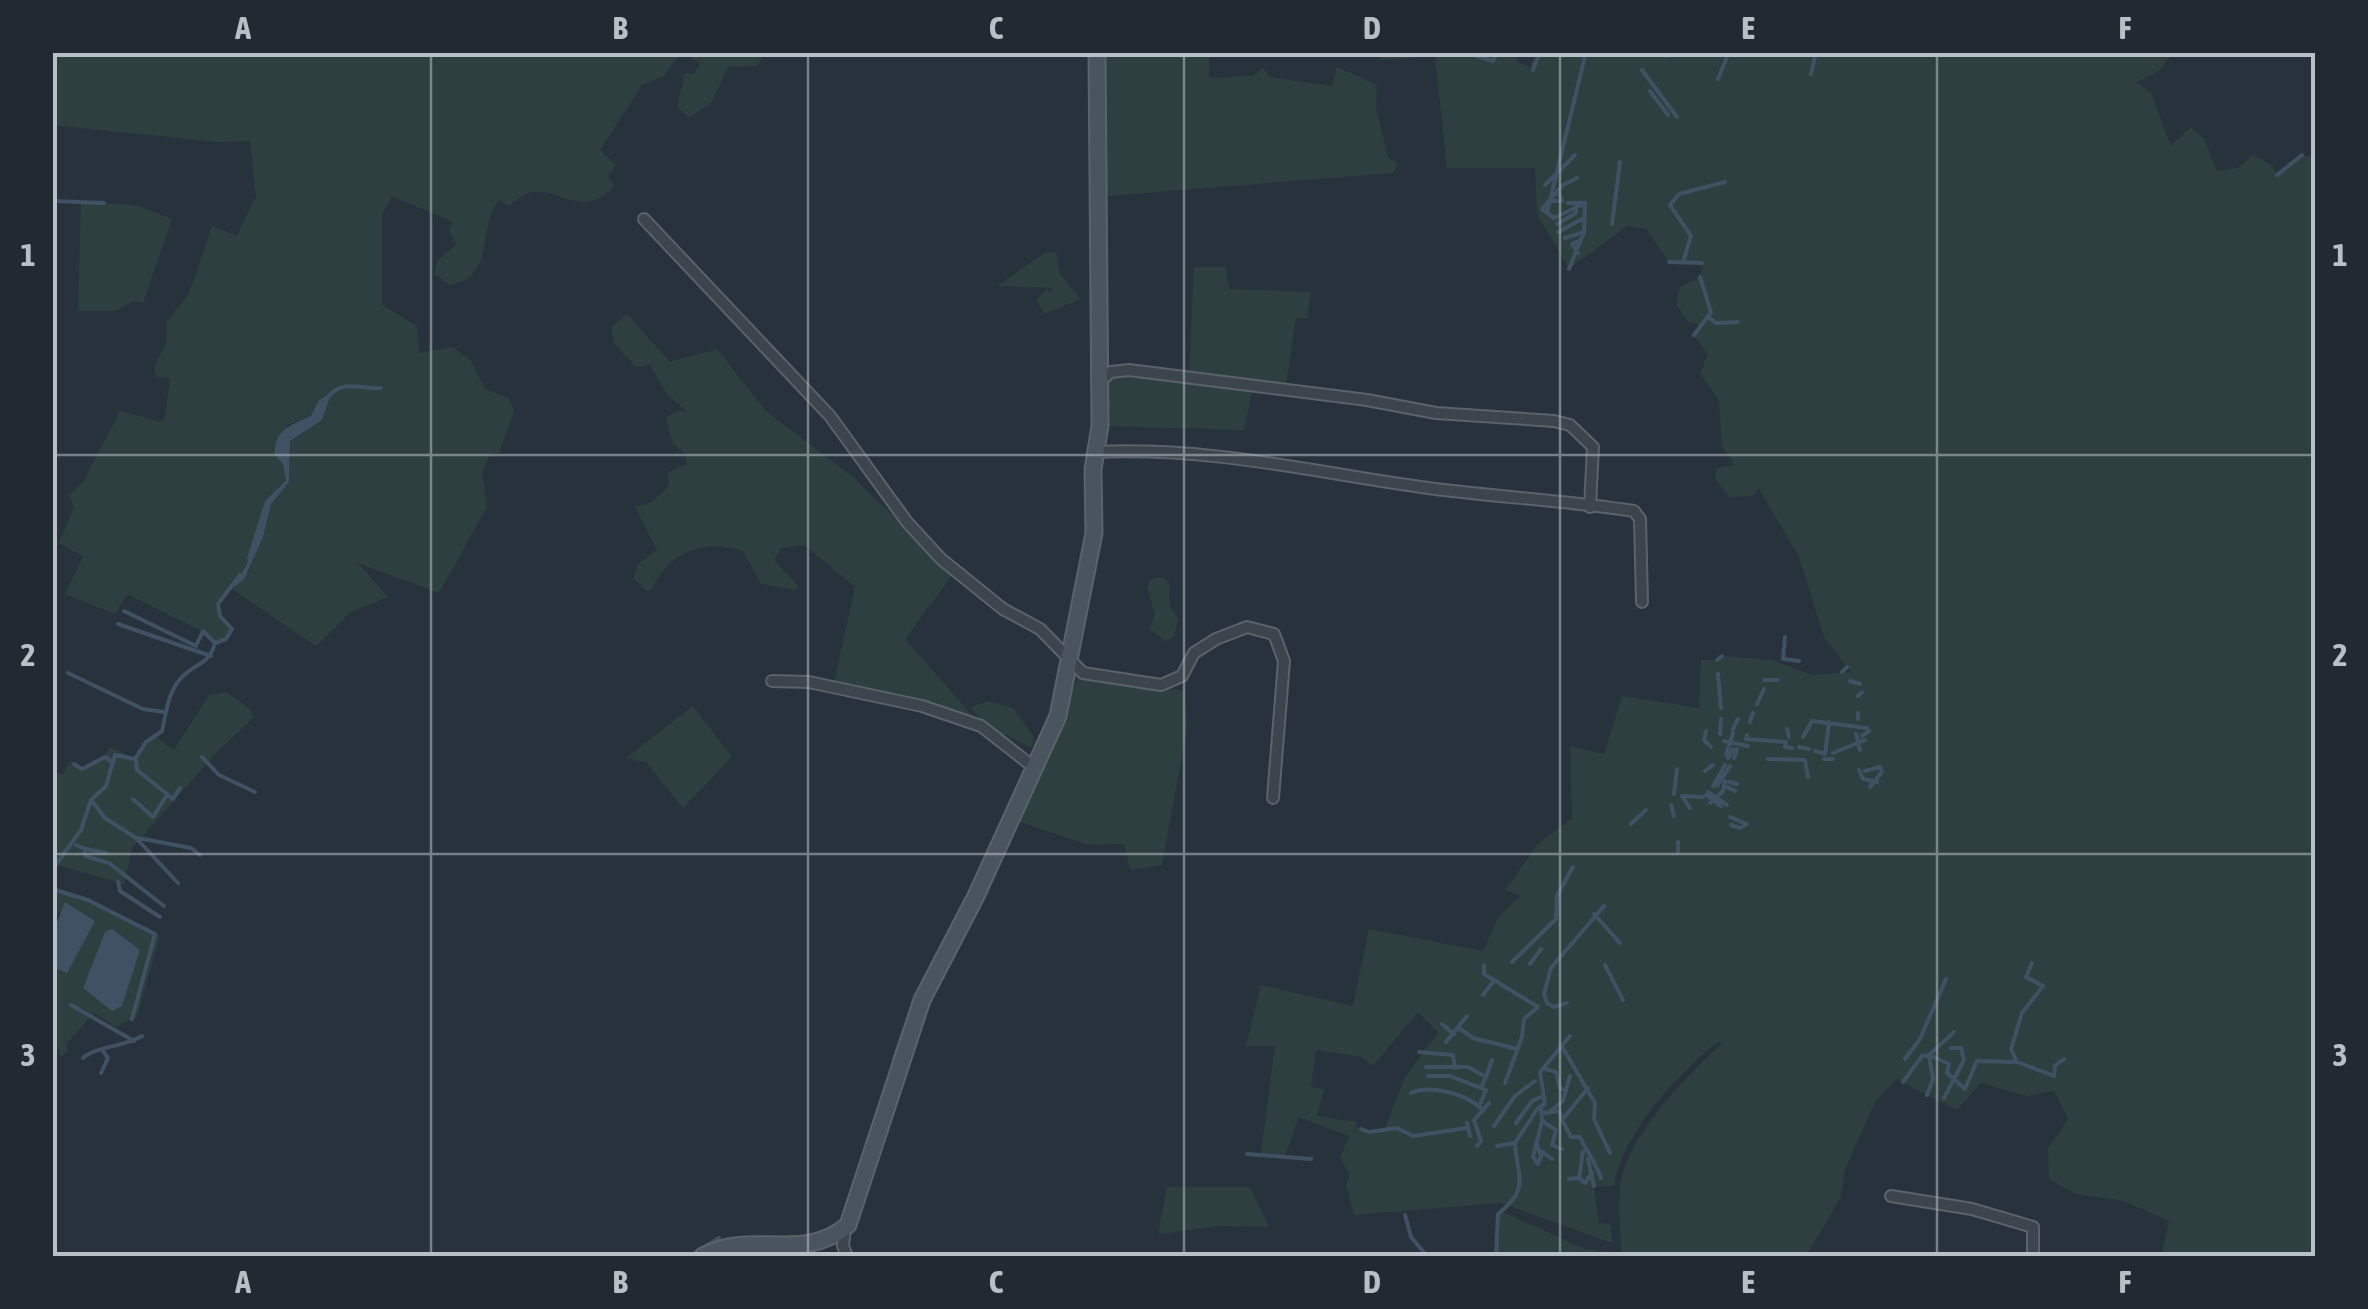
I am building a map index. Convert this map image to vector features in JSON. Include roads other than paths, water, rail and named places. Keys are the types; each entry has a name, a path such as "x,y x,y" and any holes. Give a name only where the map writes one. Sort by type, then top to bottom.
{"street":[{"path":"848,1256 842,1246 844,1229 853,1215 922,1000 1036,769 1058,716 1070,663 1094,534 1100,381 1097,52"},
{"path":"644,220 830,416 906,522 942,559 1003,609 1040,629 1083,673 1161,685 1182,676 1194,653 1216,638 1247,627 1274,634 1284,660 1273,798"},
{"path":"1100,381 1111,372 1129,370 1367,400 1436,413 1521,416 1570,425 1594,447 1590,507"},
{"path":"1096,452 1186,450 1280,461 1424,488 1634,511 1640,519 1642,602"},
{"path":"772,682 809,682 922,706 981,726 1036,769"},
{"path":"1891,1196 1972,1209 2033,1227 2032,1256"},
{"path":"809,1247 844,1229"},
{"path":"702,1256 725,1245 809,1247 826,1256"}],"water":[{"path":"331,394 322,420 290,441 289,482 271,504 263,537 244,579 232,589 246,566 267,502 286,480 283,464 275,455 280,434 311,416 319,400"},
{"path":"65,902 95,921 67,973 52,967 53,932"},
{"path":"112,929 140,950 122,1006 112,1011 83,988 105,932"}],"waterway":[{"path":"1464,52 1493,61 1497,52"},
{"path":"1533,70 1540,52"},
{"path":"1585,203 1554,218 1547,213 1586,52"},
{"path":"1666,56 1667,52"},
{"path":"1718,79 1729,52"},
{"path":"1811,74 1816,52"},
{"path":"1642,70 1677,117"},
{"path":"1650,91 1668,115"},
{"path":"1545,185 1575,155"},
{"path":"2277,175 2302,155"},
{"path":"1612,224 1620,162"},
{"path":"1547,213 1542,209 1563,185 1577,178"},
{"path":"1684,259 1691,236 1670,205 1679,194 1725,182"},
{"path":"1551,201 1562,201 1558,190"},
{"path":"52,201 104,203"},
{"path":"1568,203 1585,203 1584,232 1569,269"},
{"path":"1557,224 1576,213 1576,207"},
{"path":"1558,232 1584,218"},
{"path":"1565,238 1584,232"},
{"path":"1578,253 1572,244 1581,240"},
{"path":"1669,262 1702,263"},
{"path":"1694,335 1711,312 1700,277"},
{"path":"1708,317 1716,323 1738,322"},
{"path":"328,397 346,386 381,388"},
{"path":"249,558 267,502 279,490"},
{"path":"52,870 81,830 91,800 106,786 115,755 135,759 146,742 162,731 177,683 206,660 215,643 226,639 232,629 220,616 218,604 240,575"},
{"path":"124,611 196,646 203,631 215,643"},
{"path":"118,624 211,656"},
{"path":"1785,637 1783,659 1799,661"},
{"path":"1717,660 1722,656"},
{"path":"1842,672 1847,667"},
{"path":"68,673 143,709 164,712"},
{"path":"1718,674 1721,708"},
{"path":"1764,680 1778,680"},
{"path":"1850,681 1860,684"},
{"path":"1757,704 1764,689"},
{"path":"1858,696 1862,692"},
{"path":"1750,722 1753,713"},
{"path":"1858,713 1858,719"},
{"path":"1720,734 1721,719"},
{"path":"1733,729 1738,719"},
{"path":"1803,737 1812,721 1867,728"},
{"path":"1815,751 1825,754 1829,722"},
{"path":"1787,729 1789,737"},
{"path":"1706,731 1704,740 1711,747"},
{"path":"1862,736 1869,731"},
{"path":"1726,755 1733,733"},
{"path":"1856,734 1860,750"},
{"path":"1747,735 1746,739 1786,742 1785,747 1792,748"},
{"path":"1833,753 1865,740"},
{"path":"1724,741 1748,746"},
{"path":"1799,747 1809,749"},
{"path":"1728,758 1733,749"},
{"path":"1734,758 1737,749"},
{"path":"74,764 82,769 105,757 112,762"},
{"path":"202,757 219,775 255,792"},
{"path":"1768,759 1805,760 1808,777"},
{"path":"1824,759 1833,759"},
{"path":"136,760 137,770 173,799 180,788"},
{"path":"1705,771 1713,765"},
{"path":"1713,786 1725,765"},
{"path":"1717,786 1730,766"},
{"path":"1865,771 1880,767 1882,772 1870,787"},
{"path":"1674,794 1677,769"},
{"path":"1859,770 1863,779 1877,782"},
{"path":"1710,803 1723,791 1725,781"},
{"path":"1729,782 1737,784"},
{"path":"1727,787 1735,791"},
{"path":"1708,792 1727,805"},
{"path":"133,799 153,817 167,795"},
{"path":"1706,795 1721,806"},
{"path":"1690,808 1682,796 1703,797"},
{"path":"92,801 105,818 136,838 178,883"},
{"path":"1671,805 1674,816"},
{"path":"1631,824 1646,810"},
{"path":"1730,817 1747,824 1740,828 1731,825"},
{"path":"138,838 191,848 200,855"},
{"path":"1678,842 1678,852"},
{"path":"76,845 85,849 85,856 109,863 164,906"},
{"path":"86,849 106,853"},
{"path":"1512,962 1556,919 1557,896 1573,867"},
{"path":"118,882 120,891 160,917"},
{"path":"52,889 88,900 155,934 132,1019"},
{"path":"1567,1003 1554,1007 1547,1003 1544,994 1551,968 1604,906"},
{"path":"1594,914 1620,943"},
{"path":"1530,964 1541,949"},
{"path":"1927,1095 1933,1079 1929,1055 1949,1064 1947,1073 1965,1089 1977,1061 2017,1062 2011,1049 2022,1013 2043,986 2026,977 2032,963"},
{"path":"1484,965 1484,974 1538,1007 1524,1019 1522,1037 1505,1083"},
{"path":"1605,965 1623,1000"},
{"path":"1905,1059 1920,1039 1946,979"},
{"path":"1483,995 1492,983"},
{"path":"71,1005 134,1041"},
{"path":"1446,1042 1467,1016"},
{"path":"1442,1024 1454,1034"},
{"path":"1459,1028 1473,1038 1517,1049"},
{"path":"894,1060 904,1030"},
{"path":"1903,1082 1922,1056 1929,1055 1954,1032"},
{"path":"83,1058 142,1036"},
{"path":"1496,1256 1498,1214 1515,1197 1520,1182 1515,1143 1538,1108 1545,1104 1540,1072 1570,1036"},
{"path":"1561,1045 1595,1103 1594,1119 1610,1153"},
{"path":"1944,1098 1964,1060 1961,1048 1951,1048"},
{"path":"101,1073 108,1058 103,1051"},
{"path":"1419,1052 1453,1055 1455,1068"},
{"path":"2017,1062 2054,1076 2055,1066 2064,1059"},
{"path":"1486,1077 1492,1060"},
{"path":"1426,1067 1468,1067 1486,1077 1481,1088"},
{"path":"1546,1069 1556,1072 1560,1088 1566,1091"},
{"path":"1428,1076 1450,1076 1486,1090 1480,1104"},
{"path":"1552,1110 1563,1101 1570,1076"},
{"path":"1494,1126 1515,1096 1535,1081"},
{"path":"1588,1088 1562,1120 1571,1137 1580,1137 1601,1178"},
{"path":"1411,1093 1449,1092 1483,1111"},
{"path":"1516,1123 1532,1101 1543,1096"},
{"path":"1477,1146 1481,1141 1474,1120 1489,1103"},
{"path":"1538,1164 1533,1157 1542,1121 1541,1107"},
{"path":"1544,1113 1559,1111 1562,1120"},
{"path":"1542,1121 1556,1130 1552,1145 1562,1149"},
{"path":"1467,1123 1470,1136"},
{"path":"1361,1129 1369,1132 1397,1128 1413,1136 1467,1128"},
{"path":"1497,1146 1515,1143"},
{"path":"1537,1145 1541,1156 1538,1164"},
{"path":"1541,1151 1552,1159"},
{"path":"1569,1179 1579,1178 1583,1151"},
{"path":"1247,1154 1311,1159"},
{"path":"1588,1159 1594,1186"},
{"path":"1579,1178 1585,1183 1592,1173"},
{"path":"1405,1215 1411,1237 1427,1256"},
{"path":"690,1256 719,1238"},
{"path":"2284,1254 2290,1256"}]}
